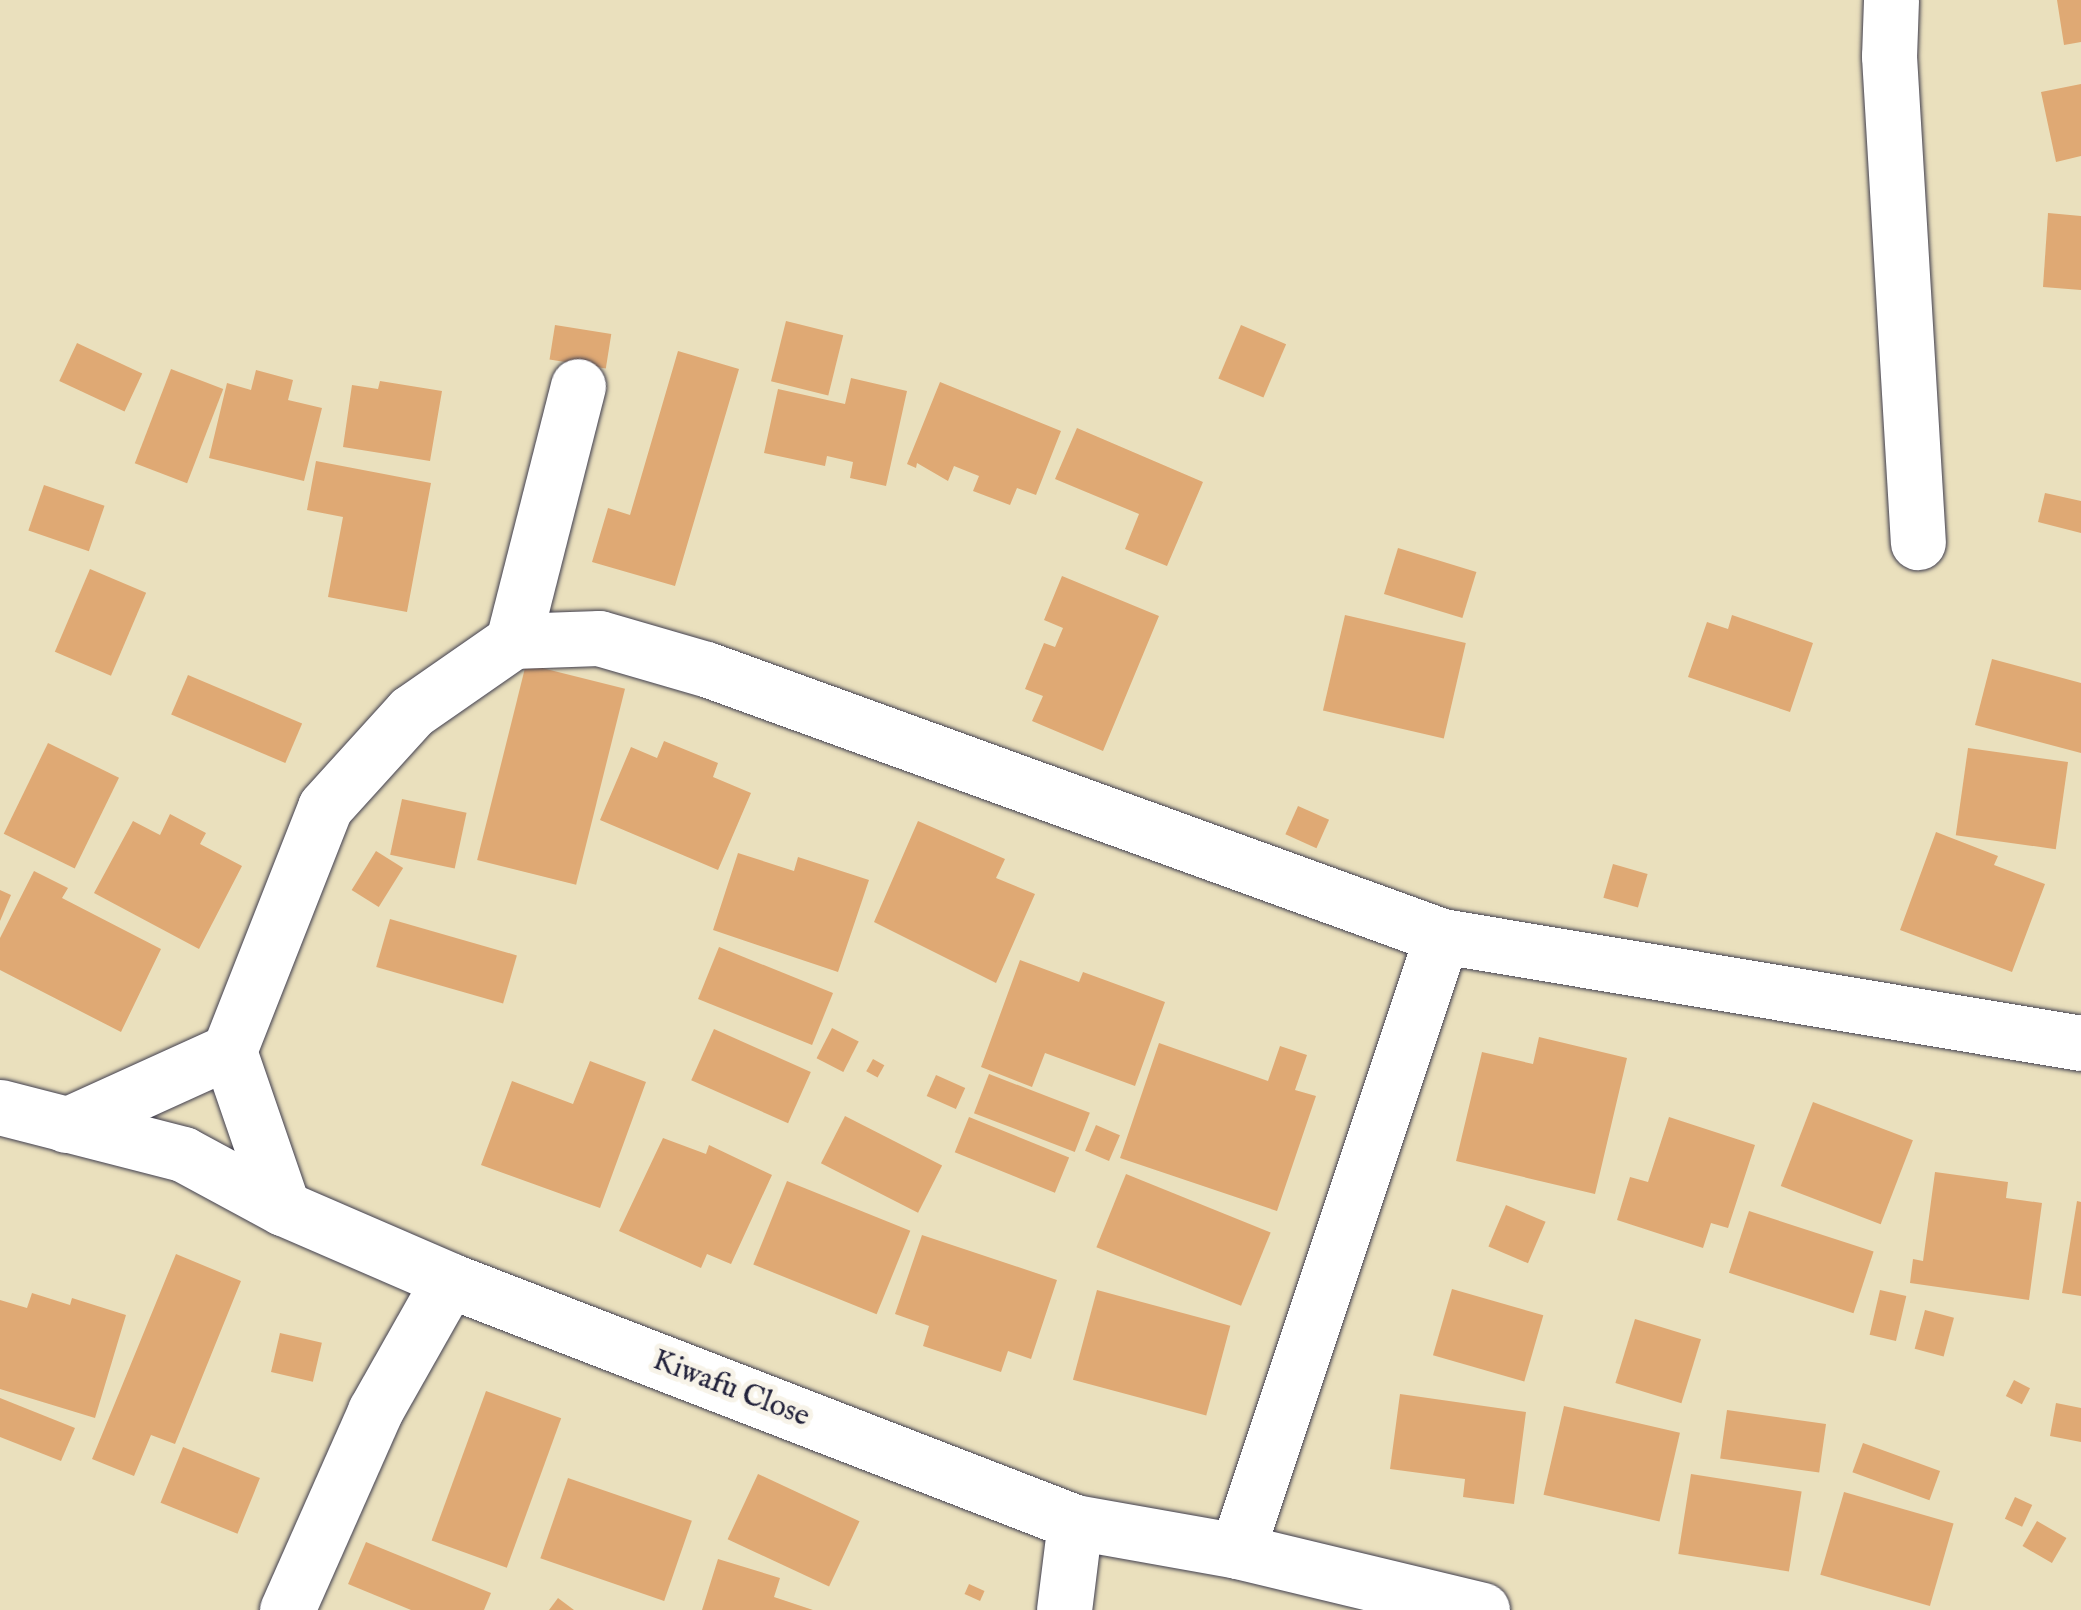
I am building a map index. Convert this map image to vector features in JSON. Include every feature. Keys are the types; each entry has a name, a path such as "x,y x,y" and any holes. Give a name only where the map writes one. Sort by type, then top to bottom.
{"street":[{"path":"1892,0 1889,56 1918,542"},
{"path":"513,642 578,386"},
{"path":"283,1208 229,1051 325,808 411,712 513,642 599,638 706,669 1442,936 2081,1043"},
{"path":"1237,1551 1442,936"},
{"path":"66,1124 229,1051"},
{"name":"Kiwafu Close","path":"0,1107 182,1154 283,1208 449,1280 1075,1522 1237,1551 1482,1610"},
{"path":"286,1610 375,1411 449,1280"},
{"path":"1064,1610 1075,1522"}],"building":[{"path":"2057,0 2081,0 2081,42 2064,45"},
{"path":"2081,84 2081,156 2056,162 2041,92"},
{"path":"2048,213 2081,216 2081,290 2043,287"},
{"path":"786,321 843,335 828,395 771,381"},
{"path":"555,325 611,334 606,368 550,360"},
{"path":"1241,325 1286,344 1263,398 1218,378"},
{"path":"77,343 142,373 125,411 59,381"},
{"path":"678,351 739,369 675,586 592,562 608,508 630,515"},
{"path":"171,369 223,389 187,483 135,463"},
{"path":"256,370 293,380 288,400 322,408 304,481 209,458 227,383 251,390"},
{"path":"851,378 907,391 886,486 850,478 853,462 827,456 825,466 764,453 778,389 845,404"},
{"path":"380,381 442,391 430,461 343,447 352,385 378,389"},
{"path":"940,382 1061,431 1036,495 1017,488 1010,505 973,491 979,476 954,466 948,481 917,463 916,468 907,464"},
{"path":"1077,428 1203,482 1167,566 1125,549 1139,514 1055,479"},
{"path":"316,461 431,483 407,612 328,597 343,517 307,510"},
{"path":"44,485 105,506 89,551 28,530"},
{"path":"2045,493 2081,501 2081,533 2038,522"},
{"path":"1398,548 1476,572 1462,618 1384,594"},
{"path":"90,569 146,593 111,676 55,652"},
{"path":"1062,576 1159,616 1103,751 1032,721 1043,696 1025,689 1044,643 1055,647 1063,628 1044,620"},
{"path":"1345,615 1466,643 1444,738 1323,710"},
{"path":"1732,615 1813,643 1790,712 1688,677 1707,622 1728,629"},
{"path":"1992,659 2081,683 2081,753 1975,725"},
{"path":"526,664 625,689 576,885 477,860"},
{"path":"188,675 302,723 285,763 171,715"},
{"path":"664,741 718,763 713,777 751,793 718,870 600,820 631,747 657,758"},
{"path":"48,743 119,778 75,868 4,834"},
{"path":"1968,748 2068,762 2056,849 1956,835"},
{"path":"402,799 467,813 455,868 390,855"},
{"path":"1298,806 1329,820 1316,848 1285,834"},
{"path":"170,814 206,833 200,844 242,866 199,949 94,893 133,821 160,835"},
{"path":"918,821 1005,859 996,878 1035,894 996,983 874,922"},
{"path":"1936,832 1998,856 1994,865 2045,884 2012,972 1900,930"},
{"path":"376,851 403,868 379,907 352,890"},
{"path":"738,853 794,871 798,857 869,880 838,972 713,930"},
{"path":"1613,864 1648,874 1638,908 1603,898"},
{"path":"34,871 68,888 62,898 161,949 121,1032 0,970 0,938"},
{"path":"0,890 11,895 0,921"},
{"path":"390,919 517,955 503,1003 376,967"},
{"path":"719,947 833,993 812,1045 698,999"},
{"path":"1020,960 1079,982 1083,972 1165,1002 1135,1086 1045,1053 1032,1087 981,1067"},
{"path":"832,1028 859,1042 843,1072 817,1058"},
{"path":"714,1029 811,1072 788,1123 691,1080"},
{"path":"1539,1037 1627,1058 1595,1194 1456,1161 1482,1052 1533,1064"},
{"path":"1159,1043 1268,1081 1280,1046 1307,1055 1295,1090 1316,1096 1277,1211 1120,1158"},
{"path":"873,1059 884,1065 878,1078 866,1071"},
{"path":"590,1061 646,1082 600,1208 481,1165 512,1081 573,1104"},
{"path":"989,1074 1090,1113 1075,1152 974,1113"},
{"path":"936,1075 965,1088 956,1109 927,1096"},
{"path":"1813,1102 1913,1140 1881,1224 1781,1186"},
{"path":"845,1116 942,1165 918,1213 821,1163"},
{"path":"969,1117 1069,1157 1055,1193 955,1152"},
{"path":"1669,1117 1755,1145 1728,1228 1711,1223 1703,1248 1617,1220 1630,1177 1648,1182"},
{"path":"1096,1125 1120,1135 1109,1161 1085,1151"},
{"path":"663,1138 706,1154 709,1145 772,1175 731,1264 707,1254 701,1268 619,1231"},
{"path":"1935,1172 2008,1182 2006,1198 2042,1203 2029,1300 1910,1283 1913,1259 1923,1261"},
{"path":"1126,1174 1271,1232 1241,1306 1096,1247"},
{"path":"787,1181 910,1231 877,1314 753,1264"},
{"path":"2077,1201 2081,1202 2081,1296 2062,1293"},
{"path":"1506,1205 1546,1222 1528,1263 1488,1246"},
{"path":"1749,1211 1874,1251 1854,1313 1729,1273"},
{"path":"922,1235 1057,1280 1031,1359 1008,1351 1001,1372 923,1346 929,1326 895,1314"},
{"path":"176,1254 241,1281 175,1444 151,1435 134,1476 92,1459"},
{"path":"1452,1289 1543,1315 1524,1382 1433,1355"},
{"path":"1097,1290 1230,1326 1206,1416 1073,1380"},
{"path":"1880,1290 1906,1296 1896,1341 1870,1335"},
{"path":"32,1293 70,1305 72,1298 126,1315 95,1418 0,1389 0,1300 27,1308"},
{"path":"1925,1310 1954,1318 1944,1356 1915,1349"},
{"path":"1635,1319 1701,1339 1681,1403 1615,1383"},
{"path":"280,1333 322,1343 313,1382 271,1372"},
{"path":"2014,1380 2030,1388 2022,1404 2006,1396"},
{"path":"486,1391 561,1418 507,1568 432,1540"},
{"path":"1400,1394 1526,1412 1514,1504 1463,1497 1465,1479 1390,1469"},
{"path":"0,1398 75,1428 61,1461 0,1437"},
{"path":"2056,1403 2081,1408 2081,1442 2050,1436"},
{"path":"1564,1406 1680,1433 1659,1521 1544,1495"},
{"path":"1727,1410 1826,1424 1819,1472 1720,1459"},
{"path":"1863,1443 1940,1471 1929,1500 1852,1472"},
{"path":"183,1447 260,1478 237,1534 161,1503"},
{"path":"758,1474 860,1521 829,1587 728,1539"},
{"path":"1691,1474 1802,1492 1789,1572 1678,1554"},
{"path":"568,1478 692,1521 664,1601 540,1558"},
{"path":"1844,1492 1954,1523 1930,1606 1820,1575"},
{"path":"2015,1497 2032,1505 2022,1527 2005,1519"},
{"path":"2037,1521 2066,1538 2052,1563 2022,1546"},
{"path":"366,1542 491,1593 484,1610 411,1610 348,1584"},
{"path":"718,1559 780,1578 774,1597 813,1610 702,1610"},
{"path":"969,1584 985,1591 980,1601 965,1594"},
{"path":"558,1598 574,1610 549,1610"}]}
